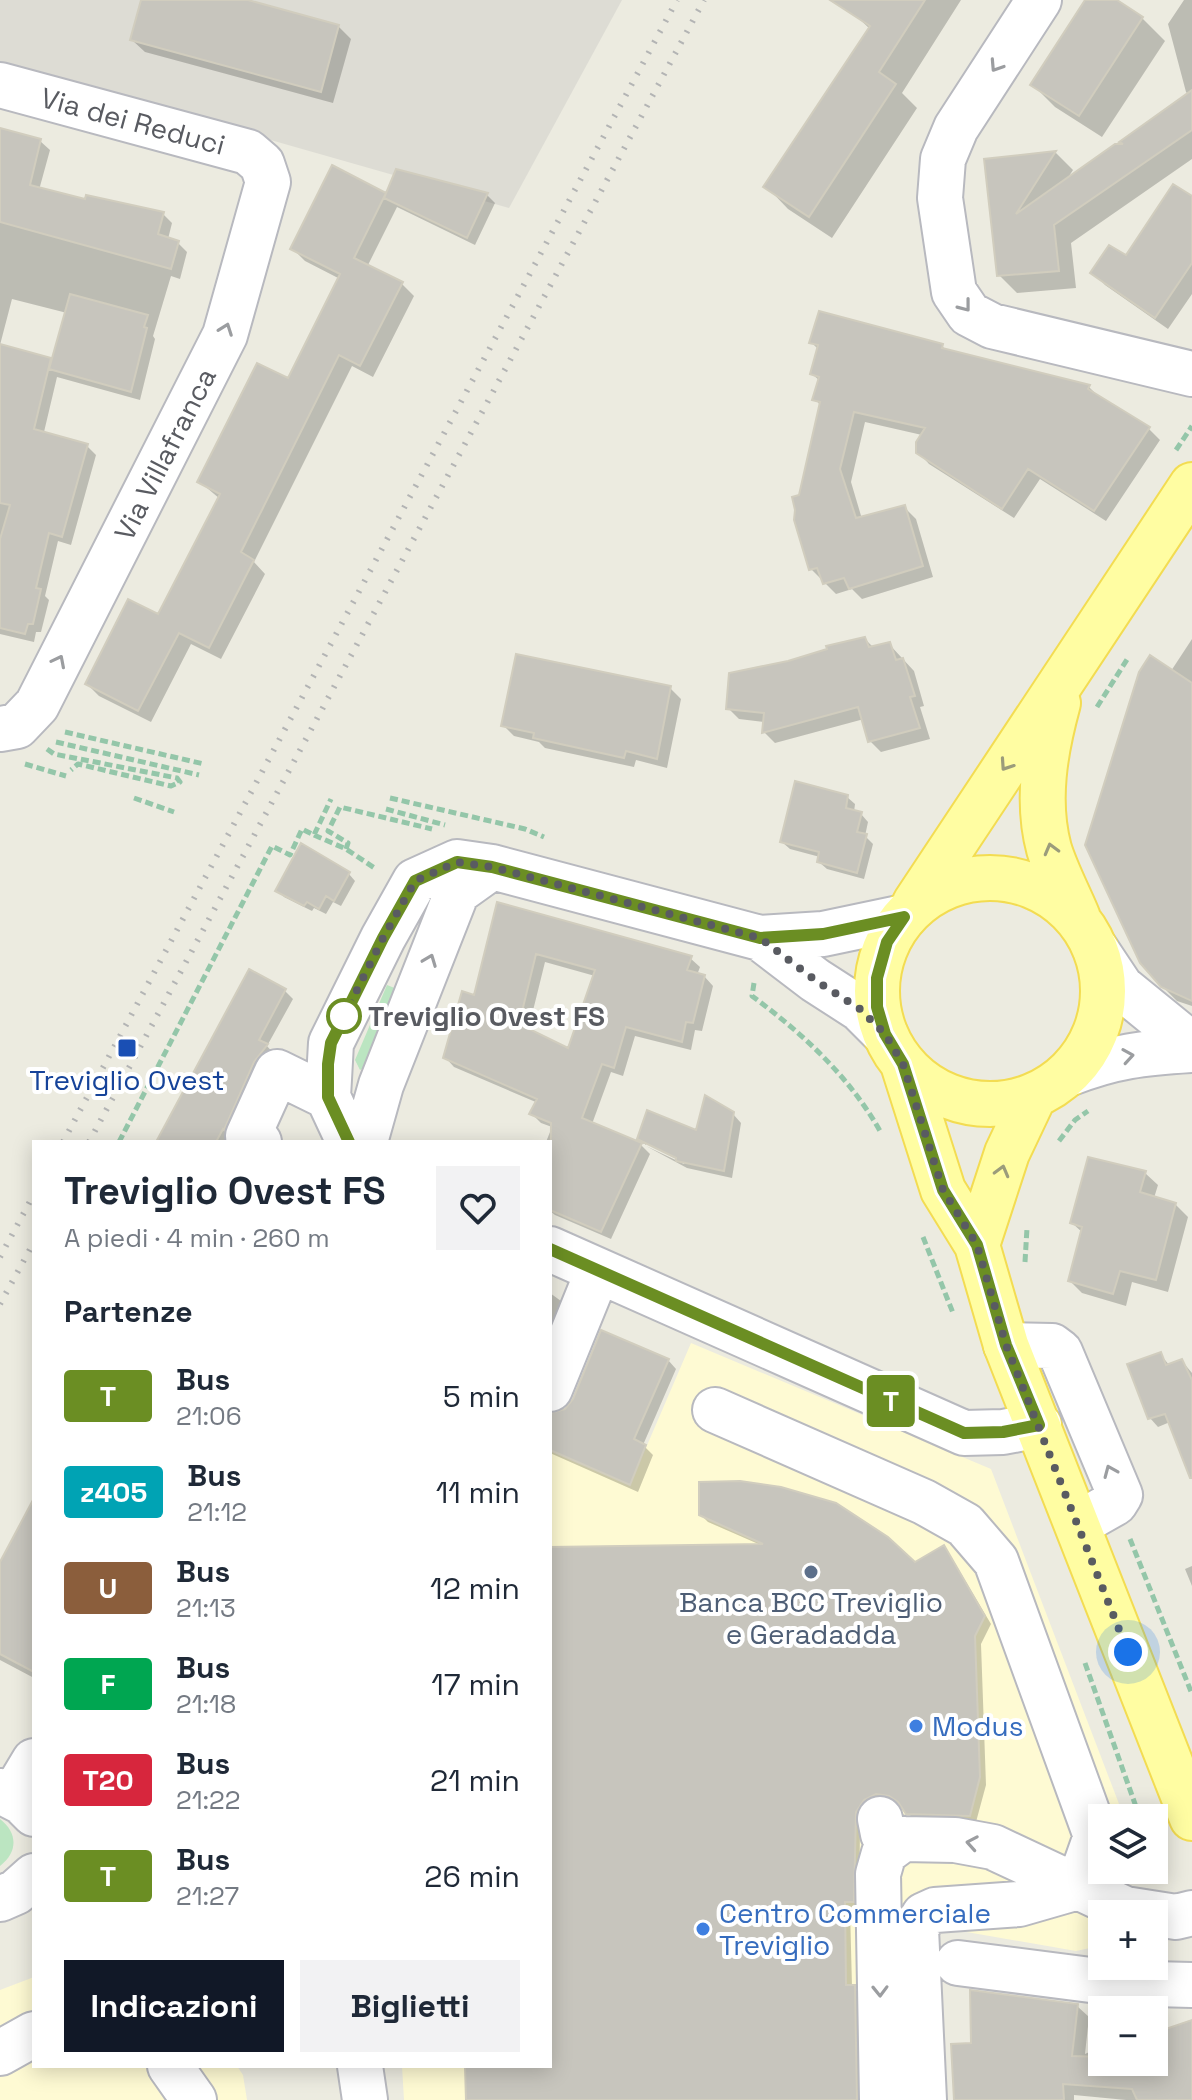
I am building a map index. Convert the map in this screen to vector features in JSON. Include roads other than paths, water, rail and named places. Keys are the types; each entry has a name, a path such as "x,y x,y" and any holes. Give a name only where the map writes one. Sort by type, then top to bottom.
{"main road":[{"path":"1184,468 1065,677 887,942 877,978 877,1007 943,1190 977,1245 1006,1345 1192,1818"},
{"path":"977,1245 1007,1153 1051,1085 1087,1051 1101,1019 1104,981 1088,934 1049,849 1042,794 1046,745 1065,677"},
{"path":"906,914 928,896 955,883 990,878 1026,883 1057,899 1088,934"},
{"path":"894,1049 935,1091 964,1102 1002,1104 1051,1085"}],"street":[{"path":"1039,0 956,128 943,159 940,198 954,292 969,314 992,326 1192,374"},
{"name":"Via dei Reduci","path":"0,85 248,152 262,164"},
{"name":"Via Villafranca","path":"25,728 225,335 268,182 262,164"},
{"path":"348,1140 328,1081 331,1043 415,881 457,862 492,867 760,938 823,934 906,914"},
{"path":"366,1140 381,1085 457,892 492,867"},
{"path":"1088,934 1121,987 1192,1047"},
{"path":"760,938 815,980 860,1009 894,1049"},
{"path":"1051,1085 1107,1059 1192,1047"},
{"path":"255,1140 248,1136 277,1072 341,1083 360,1090 381,1085"},
{"path":"552,1250 964,1433 1003,1432 1039,1425"},
{"path":"552,1384 598,1271"},
{"path":"1006,1345 1052,1346 1060,1352 1120,1495 1115,1503 1078,1524"},
{"path":"715,1410 924,1502 965,1525 996,1561 1096,1836 1078,1887"},
{"path":"882,2100 878,1874 892,1829 993,1847 1102,1900"},
{"path":"0,1899 16,1892 32,1878"},
{"path":"924,2100 916,1929 924,1915 952,1907 1019,1904 1078,1887"},
{"path":"1168,1916 1192,1913"},
{"path":"958,1963 1088,1972"},
{"path":"1157,1980 1192,1985"},
{"path":"0,2053 32,2035"},
{"path":"171,2068 194,2100"},
{"path":"360,2068 365,2100"}],"railway":[{"path":"64,1140 677,0"},
{"path":"90,1140 704,0"},
{"path":"0,1257 32,1198"},
{"path":"0,1304 32,1246"}],"place":[{"name":"Treviglio Ovest FS","path":"344,1016"},
{"name":"Treviglio Ovest","path":"127,1048"},
{"name":"Banca BCC Treviglio e Geradadda","path":"811,1572"},
{"name":"Modus","path":"916,1726"},
{"name":"Centro Commerciale Treviglio","path":"703,1929"}]}
